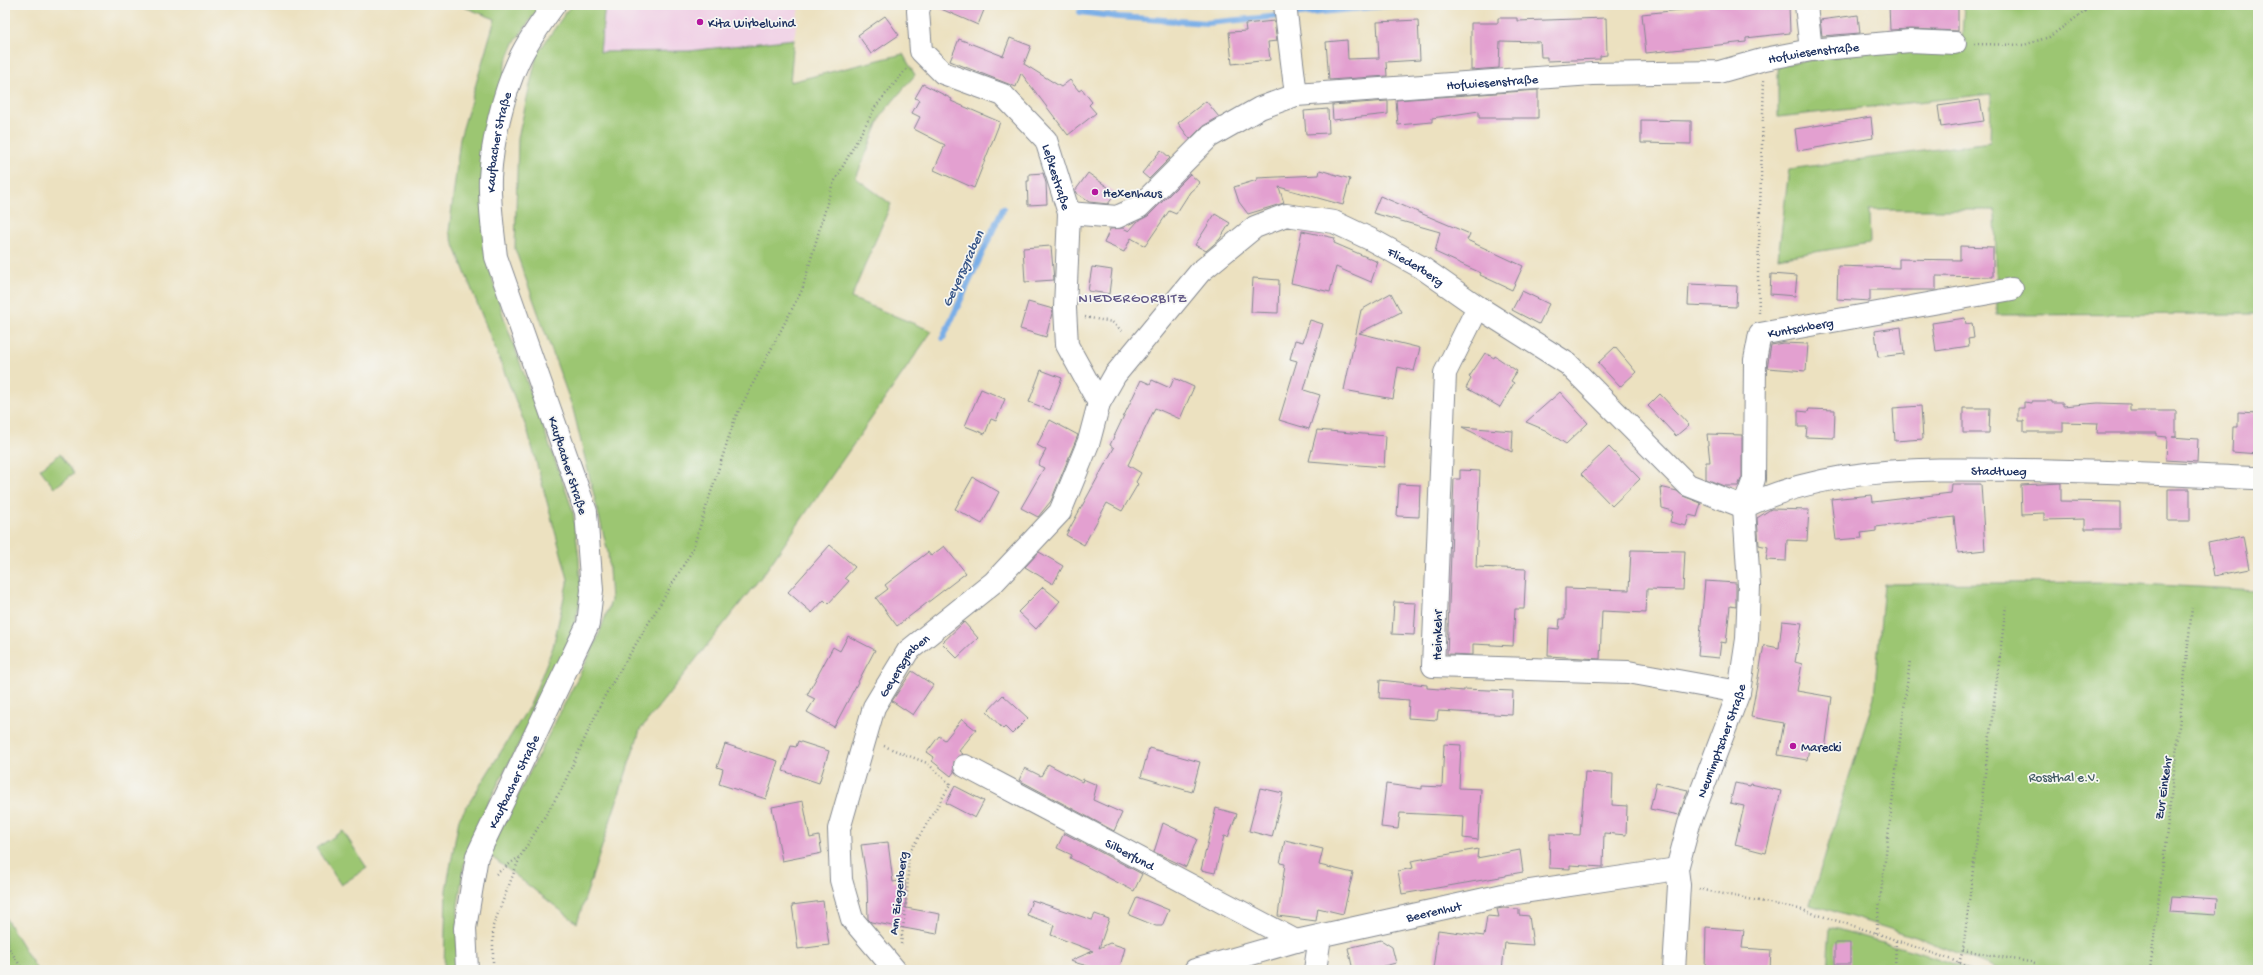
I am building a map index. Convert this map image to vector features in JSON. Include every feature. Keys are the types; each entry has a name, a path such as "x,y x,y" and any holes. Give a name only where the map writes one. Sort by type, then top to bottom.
{"street":[{"name":"Kaufbacher Straße","path":"467,970 465,928 477,856 588,624 592,590 586,512 499,264 491,213 490,176 497,134 506,97 518,62 554,5"},
{"path":"920,5 918,11 921,51"},
{"path":"1285,5 1296,95"},
{"path":"1806,5 1810,50"},
{"name":"Hofwiesenstraße","path":"1069,213 1117,217 1139,207 1209,137 1260,108 1296,95 1592,74 1719,72 1765,59 1810,50 1910,42 1955,43"},
{"name":"Leßkestraße","path":"921,51 943,72 1003,95 1046,140 1069,213 1065,308 1067,345 1099,403"},
{"name":"Fliederberg","path":"1099,403 1115,375 1200,272 1255,227 1286,215 1334,222 1372,240 1421,267 1478,307 1568,364 1688,485 1744,507"},
{"name":"Kuntschberg","path":"1744,507 1754,479 1755,360 1760,334 2012,289"},
{"name":"Heimkehr","path":"1478,307 1445,373 1434,666 1628,672 1739,692"},
{"name":"Geyersgraben","path":"893,967 852,919 841,880 839,829 874,707 908,651 994,582 1060,512 1089,441 1099,403"},
{"name":"Stadtweg","path":"1744,507 1771,494 1839,476 1932,469 2106,472 2258,478"},
{"name":"Neunimptscher Straße","path":"1674,970 1678,877 1689,824 1739,692 1747,639 1749,586 1744,507"},
{"name":"Silberfund","path":"965,766 1296,941"},
{"name":"Beerenhut","path":"1195,970 1296,941 1320,937 1503,895 1678,877"},
{"path":"1315,970 1320,937"}],"path":[{"path":"1955,43 2024,45 2049,37 2094,5"},
{"path":"493,970 493,926 520,857 561,790 604,697 692,551 735,418 802,290 832,186 876,106 921,51"},
{"path":"1760,334 1758,274 1764,85"},
{"path":"1084,317 1112,322 1138,346"},
{"path":"1959,962 1963,950 2006,606"},
{"name":"Zur Einkehr","path":"2150,970 2192,608"},
{"path":"1876,933 1910,660"},
{"path":"864,738 927,763 950,784"},
{"name":"Am Ziegenberg","path":"893,967 900,952 907,895 909,853 950,784 965,766"},
{"path":"1678,877 1876,933 1980,970"},
{"path":"1895,970 1896,940"},
{"path":"5,942 22,970"},
{"path":"1963,950 2035,963"}],"shaded area":[{"name":"Kita Wirbelwind","path":"605,5 799,5 794,39 689,51 600,52"}],"green space":[{"path":"464,5 541,5 514,43 505,64 489,268 503,315 573,511 579,558 581,597 570,644 483,813 464,864 458,905 457,970 444,970 446,890 459,819 530,705 553,647 568,579 528,432 449,232 460,138 495,19 464,7"},
{"path":"571,5 605,5 600,52 689,51 794,39 790,82 903,54 915,75 882,114 856,178 891,204 851,298 932,331 765,572 640,730 577,923 488,854 596,642 611,601 608,553 573,409 515,249 518,138 537,54"},
{"path":"1964,5 2258,5 2258,314 1997,315 1995,210 1869,210 1870,243 1778,258 1789,169 1990,142 1991,94 1778,117 1778,65 1962,37"},
{"path":"60,454 74,473 54,488 40,469"},
{"name":"Rossthal e.V.","path":"2098,582 2258,590 2258,970 2001,970 1922,939 1810,904 1874,697 1884,584"},
{"path":"343,831 367,868 341,885 316,848"},
{"path":"5,917 37,970 5,970"},
{"path":"1830,927 1931,956 1969,970 1827,970"}],"building":[{"path":"932,5 986,5 978,25"},
{"path":"1708,5 1789,5 1790,33 1746,38 1746,42 1646,53 1642,14 1708,7"},
{"path":"1889,5 1958,6 1958,31 1911,29 1890,30"},
{"path":"1858,15 1860,33 1822,36 1820,20"},
{"path":"885,16 899,35 871,54 858,35"},
{"path":"1498,18 1517,18 1517,21 1606,18 1607,55 1600,56 1600,59 1547,61 1547,57 1541,57 1540,42 1500,41 1499,68 1471,70 1471,23 1498,23"},
{"path":"1418,20 1420,60 1386,62 1387,76 1329,80 1326,42 1347,40 1348,59 1379,58 1377,22"},
{"path":"1274,21 1277,41 1268,42 1270,60 1232,64 1229,32 1246,31 1245,24"},
{"path":"1010,38 1031,46 1024,64 1061,87 1070,80 1079,91 1082,89 1092,102 1089,105 1096,113 1068,135 1021,73 1016,87 950,61 959,39 1003,56"},
{"path":"923,84 952,99 951,101 1000,122 974,188 934,170 945,145 914,129 920,117 912,113 919,100 915,98"},
{"path":"1538,90 1538,118 1479,118 1479,111 1432,118 1432,122 1398,125 1396,100"},
{"path":"1980,100 1984,121 1941,127 1938,106"},
{"path":"1206,101 1219,117 1203,126 1190,139 1178,123"},
{"path":"1388,101 1388,114 1333,120 1332,105"},
{"path":"1328,109 1329,133 1306,134 1304,111"},
{"path":"1871,117 1873,138 1798,151 1795,129"},
{"path":"1641,120 1691,121 1691,144 1641,143"},
{"path":"1161,150 1170,158 1149,179 1142,173"},
{"path":"1320,170 1350,179 1343,205 1279,187 1284,203 1248,214 1239,202 1234,187 1257,180 1257,178 1319,175"},
{"path":"1043,173 1046,183 1047,204 1028,205 1027,181 1029,181 1029,174"},
{"name":"Hexenhaus","path":"1088,173 1116,193 1108,204 1089,202 1076,193 1075,191"},
{"path":"1190,174 1200,183 1190,192 1176,214 1169,211 1145,246 1131,238 1124,252 1104,243 1110,229 1123,228 1129,231 1138,221 1148,216"},
{"path":"1380,196 1470,234 1467,240 1523,266 1512,290 1480,275 1481,273 1435,252 1440,232 1373,213"},
{"path":"1215,214 1230,223 1220,239 1206,251 1195,245"},
{"path":"1302,231 1335,238 1334,243 1378,262 1371,282 1336,267 1330,292 1291,283"},
{"path":"1051,246 1054,280 1025,282 1023,248"},
{"path":"1960,246 1993,247 1993,277 1936,276 1936,290 1870,290 1870,301 1837,299 1838,266 1899,268 1899,259 1960,260"},
{"path":"1092,267 1112,270 1109,294 1088,291"},
{"path":"1771,274 1797,276 1795,296 1770,294"},
{"path":"1253,278 1279,280 1278,313 1251,312"},
{"path":"1689,284 1737,286 1736,307 1688,305"},
{"path":"1522,291 1549,304 1539,324 1512,310"},
{"path":"1391,293 1401,312 1359,333 1420,348 1414,371 1398,367 1393,399 1344,390 1361,310"},
{"path":"1028,302 1053,309 1046,337 1020,329"},
{"path":"1965,318 1966,324 1972,323 1974,338 1968,339 1969,346 1936,351 1932,323"},
{"path":"1310,320 1323,324 1304,390 1320,395 1309,429 1279,420 1297,361 1290,359 1295,340 1303,342"},
{"path":"1901,327 1904,354 1878,357 1875,331"},
{"path":"1783,343 1808,344 1806,371 1767,368 1771,345"},
{"path":"1615,347 1636,372 1620,387 1598,363"},
{"path":"1485,353 1494,358 1495,356 1517,371 1511,381 1514,383 1500,407 1466,388 1471,379 1469,377"},
{"path":"1041,370 1062,378 1050,410 1029,402"},
{"path":"1174,378 1194,387 1180,419 1155,408 1128,465 1141,473 1136,482 1138,484 1122,511 1107,503 1084,545 1066,535 1114,448 1110,445 1141,380 1150,384 1152,380 1170,388"},
{"path":"981,389 1005,399 996,421 991,419 985,434 965,426"},
{"path":"1560,392 1588,423 1566,444 1545,430 1526,422"},
{"path":"1660,394 1689,425 1676,436 1648,406"},
{"path":"2032,401 2052,401 2052,403 2063,403 2063,406 2098,403 2130,404 2130,411 2176,411 2176,437 2172,437 2198,439 2197,462 2166,460 2167,437 2157,436 2157,433 2097,433 2098,423 2063,422 2063,432 2024,432 2024,421 2018,421 2018,408 2024,408 2024,402 2032,403"},
{"path":"1921,406 1923,439 1895,441 1893,408"},
{"path":"1963,408 1990,408 1989,433 1963,433"},
{"path":"1809,409 1835,410 1834,438 1806,437 1807,427 1798,427 1798,411 1808,412"},
{"path":"2238,412 2258,413 2258,454 2232,452 2233,427 2238,427"},
{"path":"1050,420 1078,435 1051,501 1038,517 1021,508 1044,468 1038,465 1046,450 1037,445"},
{"path":"1462,427 1513,431 1512,452"},
{"path":"1317,430 1386,436 1384,467 1309,461"},
{"path":"1707,434 1742,435 1742,477 1738,486 1724,486 1706,479 1706,462 1710,462"},
{"path":"1609,447 1640,479 1612,506 1581,474"},
{"path":"1460,470 1480,471 1476,567 1526,569 1524,609 1515,609 1513,646 1473,644 1473,655 1447,654 1454,479 1460,479"},
{"path":"973,477 999,492 982,524 955,509"},
{"path":"2061,483 2061,501 2120,502 2120,529 2085,529 2085,519 2044,520 2044,513 2022,514 2021,485"},
{"path":"1399,484 1420,485 1419,517 1397,516"},
{"path":"1952,484 1981,484 1985,550 1958,553 1954,517 1876,527 1876,531 1861,533 1862,538 1836,540 1831,499 1872,495 1873,502 1951,493"},
{"path":"1660,487 1677,491 1683,496 1701,503 1697,517 1689,515 1686,526 1670,522 1673,511 1662,508"},
{"path":"2168,489 2190,489 2190,521 2168,521"},
{"path":"1771,509 1809,510 1807,541 1787,540 1786,561 1766,560 1768,547 1759,545 1757,518"},
{"path":"2243,536 2249,569 2214,576 2208,543"},
{"path":"830,545 855,567 845,578 849,581 828,604 824,600 812,613 788,592"},
{"path":"944,546 966,573 897,626 876,598 888,589 885,585 928,552 931,556"},
{"path":"1631,550 1685,551 1683,590 1647,589 1646,613 1602,611 1600,659 1548,656 1549,628 1559,629 1560,619 1565,619 1565,588 1629,590"},
{"path":"1039,552 1063,566 1053,584 1025,567"},
{"path":"1705,581 1736,583 1736,607 1730,606 1726,643 1721,642 1719,658 1698,656"},
{"path":"1043,587 1060,601 1036,629 1018,612"},
{"path":"1394,602 1416,603 1414,635 1392,634"},
{"path":"1782,621 1802,623 1795,662 1802,664 1797,691 1832,697 1825,750 1809,748 1807,760 1778,755 1784,723 1751,717 1764,645 1779,648"},
{"path":"964,622 978,638 957,658 942,643"},
{"path":"848,636 875,650 834,727 807,712 815,699 807,695 833,647 840,651"},
{"path":"912,671 933,685 913,715 892,701"},
{"path":"1380,680 1427,685 1427,688 1464,691 1464,689 1513,691 1512,715 1438,711 1437,720 1408,718 1409,700 1379,698"},
{"path":"1003,695 1028,718 1012,734 1005,727 1003,729 987,712"},
{"path":"962,719 976,730 959,751 963,754 954,761 954,772 951,776 932,761 934,757 927,752 939,736 945,740"},
{"path":"798,741 829,751 819,783 783,771 791,746 796,747"},
{"path":"725,744 778,761 766,799 719,784 723,769 717,767"},
{"path":"1444,744 1461,745 1459,788 1481,789 1478,840 1463,838 1464,816 1400,813 1398,829 1381,827 1386,784 1422,789 1422,786 1442,787"},
{"path":"1149,748 1200,762 1192,792 1141,777"},
{"path":"1048,764 1082,782 1083,779 1097,785 1093,800 1122,813 1114,831 1019,780 1025,768 1041,776"},
{"path":"1585,772 1613,774 1612,805 1627,806 1626,835 1604,833 1603,867 1570,865 1570,869 1549,868 1550,834 1580,835"},
{"path":"1656,783 1688,790 1679,815 1650,809"},
{"path":"1735,783 1750,786 1751,784 1781,791 1766,853 1735,845 1744,806 1730,803"},
{"path":"955,786 984,801 975,818 946,803"},
{"path":"1260,788 1283,793 1272,837 1249,831"},
{"path":"803,801 810,838 819,836 822,853 782,861 772,807"},
{"path":"1216,808 1237,814 1228,837 1224,836 1215,873 1201,870"},
{"path":"1163,823 1197,839 1186,867 1154,852"},
{"path":"1064,833 1142,874 1134,891 1070,858 1072,855 1057,848"},
{"path":"1285,840 1323,849 1319,865 1353,873 1343,914 1318,908 1316,921 1278,916 1285,864 1280,863"},
{"path":"888,842 893,882 905,880 906,908 940,914 937,934 871,922 868,919 867,881 861,845"},
{"path":"1478,849 1477,858 1520,850 1523,872 1402,894 1398,871 1413,868 1411,861"},
{"path":"2172,896 2217,899 2216,915 2170,912"},
{"path":"1137,897 1169,910 1162,926 1156,926 1129,915"},
{"path":"1032,900 1092,920 1095,914 1109,919 1099,948 1110,943 1125,948 1119,970 1101,970 1070,961 1093,951 1051,935 1054,925 1027,915"},
{"path":"823,901 829,945 798,949 792,905"},
{"path":"1497,909 1519,909 1519,915 1529,916 1533,945 1505,943 1502,970 1433,970 1438,930 1484,936 1487,916 1499,917"},
{"path":"1706,927 1744,930 1742,948 1771,950 1770,970 1705,970"},
{"path":"1381,940 1392,947 1396,963 1384,966 1385,970 1353,970 1348,948"},
{"path":"1835,943 1850,943 1850,964 1835,964"}],"waterway":[{"path":"1080,12 1119,17 1207,23 1393,5"},
{"name":"Geyersgraben","path":"943,338 1003,208"}],"place":[{"name":"Kita Wirbelwind","path":"700,22"},
{"name":"Hexenhaus","path":"1095,192"},
{"name":"Marecki","path":"1793,746"}],"district":[{"name":"NIEDERGORBITZ","path":"1133,297"}]}
